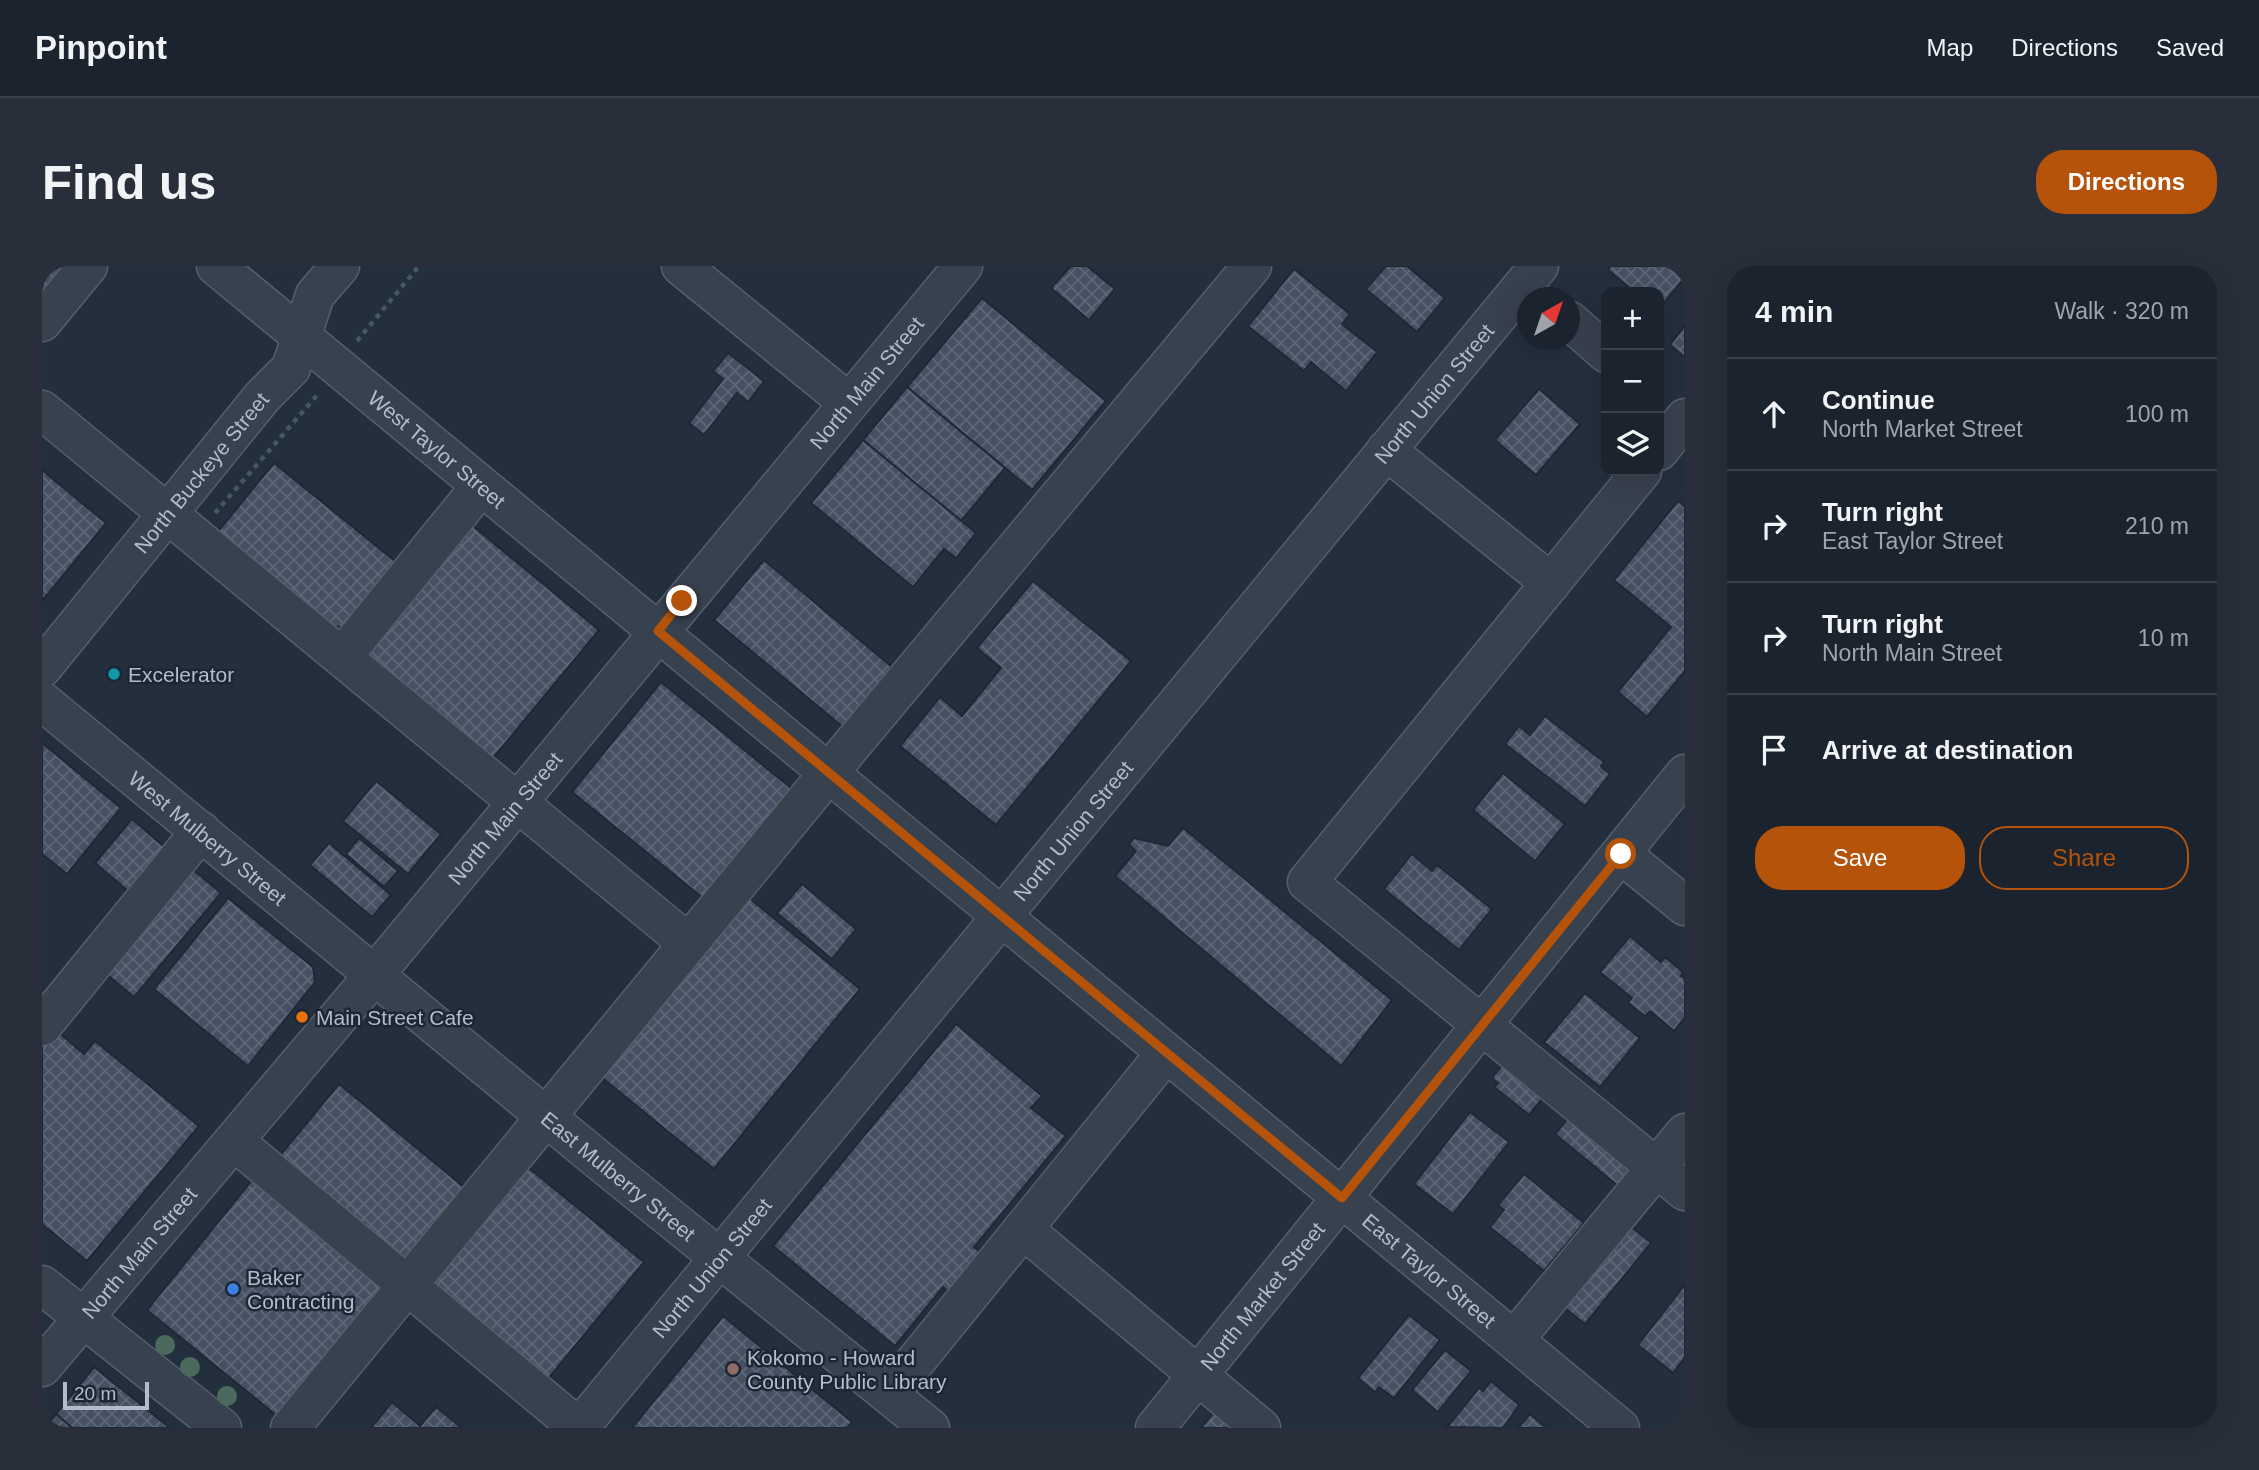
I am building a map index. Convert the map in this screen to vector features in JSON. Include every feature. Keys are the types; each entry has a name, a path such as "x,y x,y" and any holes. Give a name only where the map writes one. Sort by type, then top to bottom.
{"street":[{"path":"42,322 88,266"},
{"name":"West Taylor Street","path":"216,266 658,631"},
{"name":"North Buckeye Street","path":"42,668 181,524 263,396 291,368 315,296 340,266"},
{"path":"681,266 848,402"},
{"name":"North Main Street","path":"42,1367 375,974 962,266"},
{"path":"290,1428 688,943 1252,266"},
{"name":"North Union Street","path":"579,1428 1527,278"},
{"path":"1580,330 1604,350"},
{"path":"1664,401 1685,419 1664,445"},
{"path":"42,410 688,943"},
{"path":"1386,450 1551,583"},
{"path":"1639,476 1307,881 1671,1179"},
{"path":"342,657 481,486"},
{"name":"East Taylor Street","path":"658,631 1620,1428"},
{"name":"West Mulberry Street","path":"42,701 375,974"},
{"name":"North Market Street","path":"1155,1428 1685,774"},
{"path":"42,1026 201,831"},
{"path":"1621,854 1685,906"},
{"name":"East Mulberry Street","path":"375,974 930,1428"},
{"path":"889,1394 1166,1053"},
{"path":"1514,1340 1671,1179 1685,1133"},
{"path":"234,1141 579,1428"},
{"path":"1023,1229 1261,1428"},
{"path":"42,1285 222,1428"}],"path":[{"path":"181,524 316,397 336,366 419,266"}],"building":[{"path":"42,266 65,266 42,294"},
{"path":"1071,266 1087,266 1115,289 1089,320 1051,288"},
{"path":"1386,266 1407,266 1445,298 1417,332 1366,289"},
{"path":"1611,266 1685,266 1685,277 1664,303 1664,287 1629,287 1608,270"},
{"path":"1294,269 1350,314 1342,324 1377,352 1346,391 1311,362 1304,371 1248,326"},
{"path":"982,298 1106,401 1032,490 907,387"},
{"path":"1685,325 1685,357 1670,345"},
{"path":"728,353 764,381 748,402 737,393 704,435 689,423 723,379 713,371"},
{"path":"907,387 1005,468 961,521 863,440"},
{"path":"1539,389 1580,424 1536,475 1495,440"},
{"path":"863,440 976,533 956,558 944,549 913,587 811,503"},
{"path":"274,463 401,566 354,625 329,628 215,535"},
{"path":"42,470 106,523 42,601"},
{"path":"1678,501 1685,507 1685,671 1647,717 1618,692 1671,627 1614,580"},
{"path":"468,522 599,630 489,763 369,665 366,645"},
{"path":"764,560 898,672 849,732 714,620"},
{"path":"1033,581 1131,661 996,825 900,746 940,697 962,716 1001,668 977,648"},
{"path":"661,682 797,793 708,902 572,792"},
{"path":"1545,716 1604,762 1601,766 1610,774 1585,806 1505,744 1519,726 1530,735"},
{"path":"42,743 121,808 67,874 42,854"},
{"path":"1503,773 1565,824 1535,861 1473,810"},
{"path":"376,781 441,834 408,874 343,821"},
{"path":"132,819 170,852 134,896 95,863"},
{"path":"1183,828 1392,1000 1341,1066 1115,876 1136,851 1129,845 1134,838 1168,846"},
{"path":"359,838 398,871 384,887 346,854"},
{"path":"329,843 391,895 372,917 310,865"},
{"path":"1412,854 1432,871 1437,865 1492,909 1459,950 1384,889"},
{"path":"185,863 221,893 134,997 98,967"},
{"path":"802,884 856,929 832,959 777,913"},
{"path":"742,892 860,989 714,1169 595,1072"},
{"path":"228,898 313,967 315,982 248,1066 154,989"},
{"path":"1630,936 1661,962 1665,957 1683,972 1681,976 1685,979 1685,1017 1674,1031 1650,1011 1645,1016 1628,1003 1632,998 1600,972"},
{"path":"1585,993 1640,1038 1600,1087 1544,1042"},
{"path":"956,1024 1042,1096 1031,1108 1066,1136 974,1247 983,1254 950,1294 943,1287 895,1346 773,1246"},
{"path":"50,1025 84,1054 95,1041 199,1126 87,1261 42,1224 42,1035"},
{"path":"1507,1059 1551,1088 1529,1115 1494,1087 1498,1083 1492,1078"},
{"path":"339,1084 470,1192 408,1267 277,1159"},
{"path":"1575,1110 1643,1166 1623,1190 1555,1134"},
{"path":"1470,1112 1509,1142 1453,1214 1414,1184"},
{"path":"519,1160 644,1262 543,1385 419,1283"},
{"path":"257,1174 393,1286 282,1420 147,1310"},
{"path":"1524,1174 1584,1223 1544,1271 1490,1227 1504,1210 1498,1205"},
{"path":"1623,1220 1651,1243 1585,1324 1557,1302"},
{"path":"1685,1284 1685,1357 1673,1373 1638,1345"},
{"path":"1409,1315 1440,1340 1394,1398 1379,1387 1375,1392 1358,1378"},
{"name":"Kokomo - Howard County Public Library","path":"723,1316 852,1422 847,1428 632,1428"},
{"path":"1445,1350 1471,1371 1438,1412 1412,1390"},
{"path":"94,1367 170,1428 72,1428 56,1414"},
{"path":"1491,1381 1519,1405 1503,1428 1447,1427 1479,1388 1483,1391"},
{"path":"392,1402 420,1426 436,1407 462,1428 371,1428"},
{"path":"1214,1412 1234,1428 1201,1428"},
{"path":"56,1414 72,1428 44,1428"},
{"path":"1530,1414 1546,1428 1518,1428"}],"place":[{"name":"Excelerator","path":"114,674"},
{"name":"Main Street Cafe","path":"302,1017"},
{"name":"Baker Contracting","path":"233,1289"},
{"name":"Kokomo - Howard County Public Library","path":"733,1369"}],"route":[{"path":"682,601 658,631 1342,1198 1621,854"}]}
